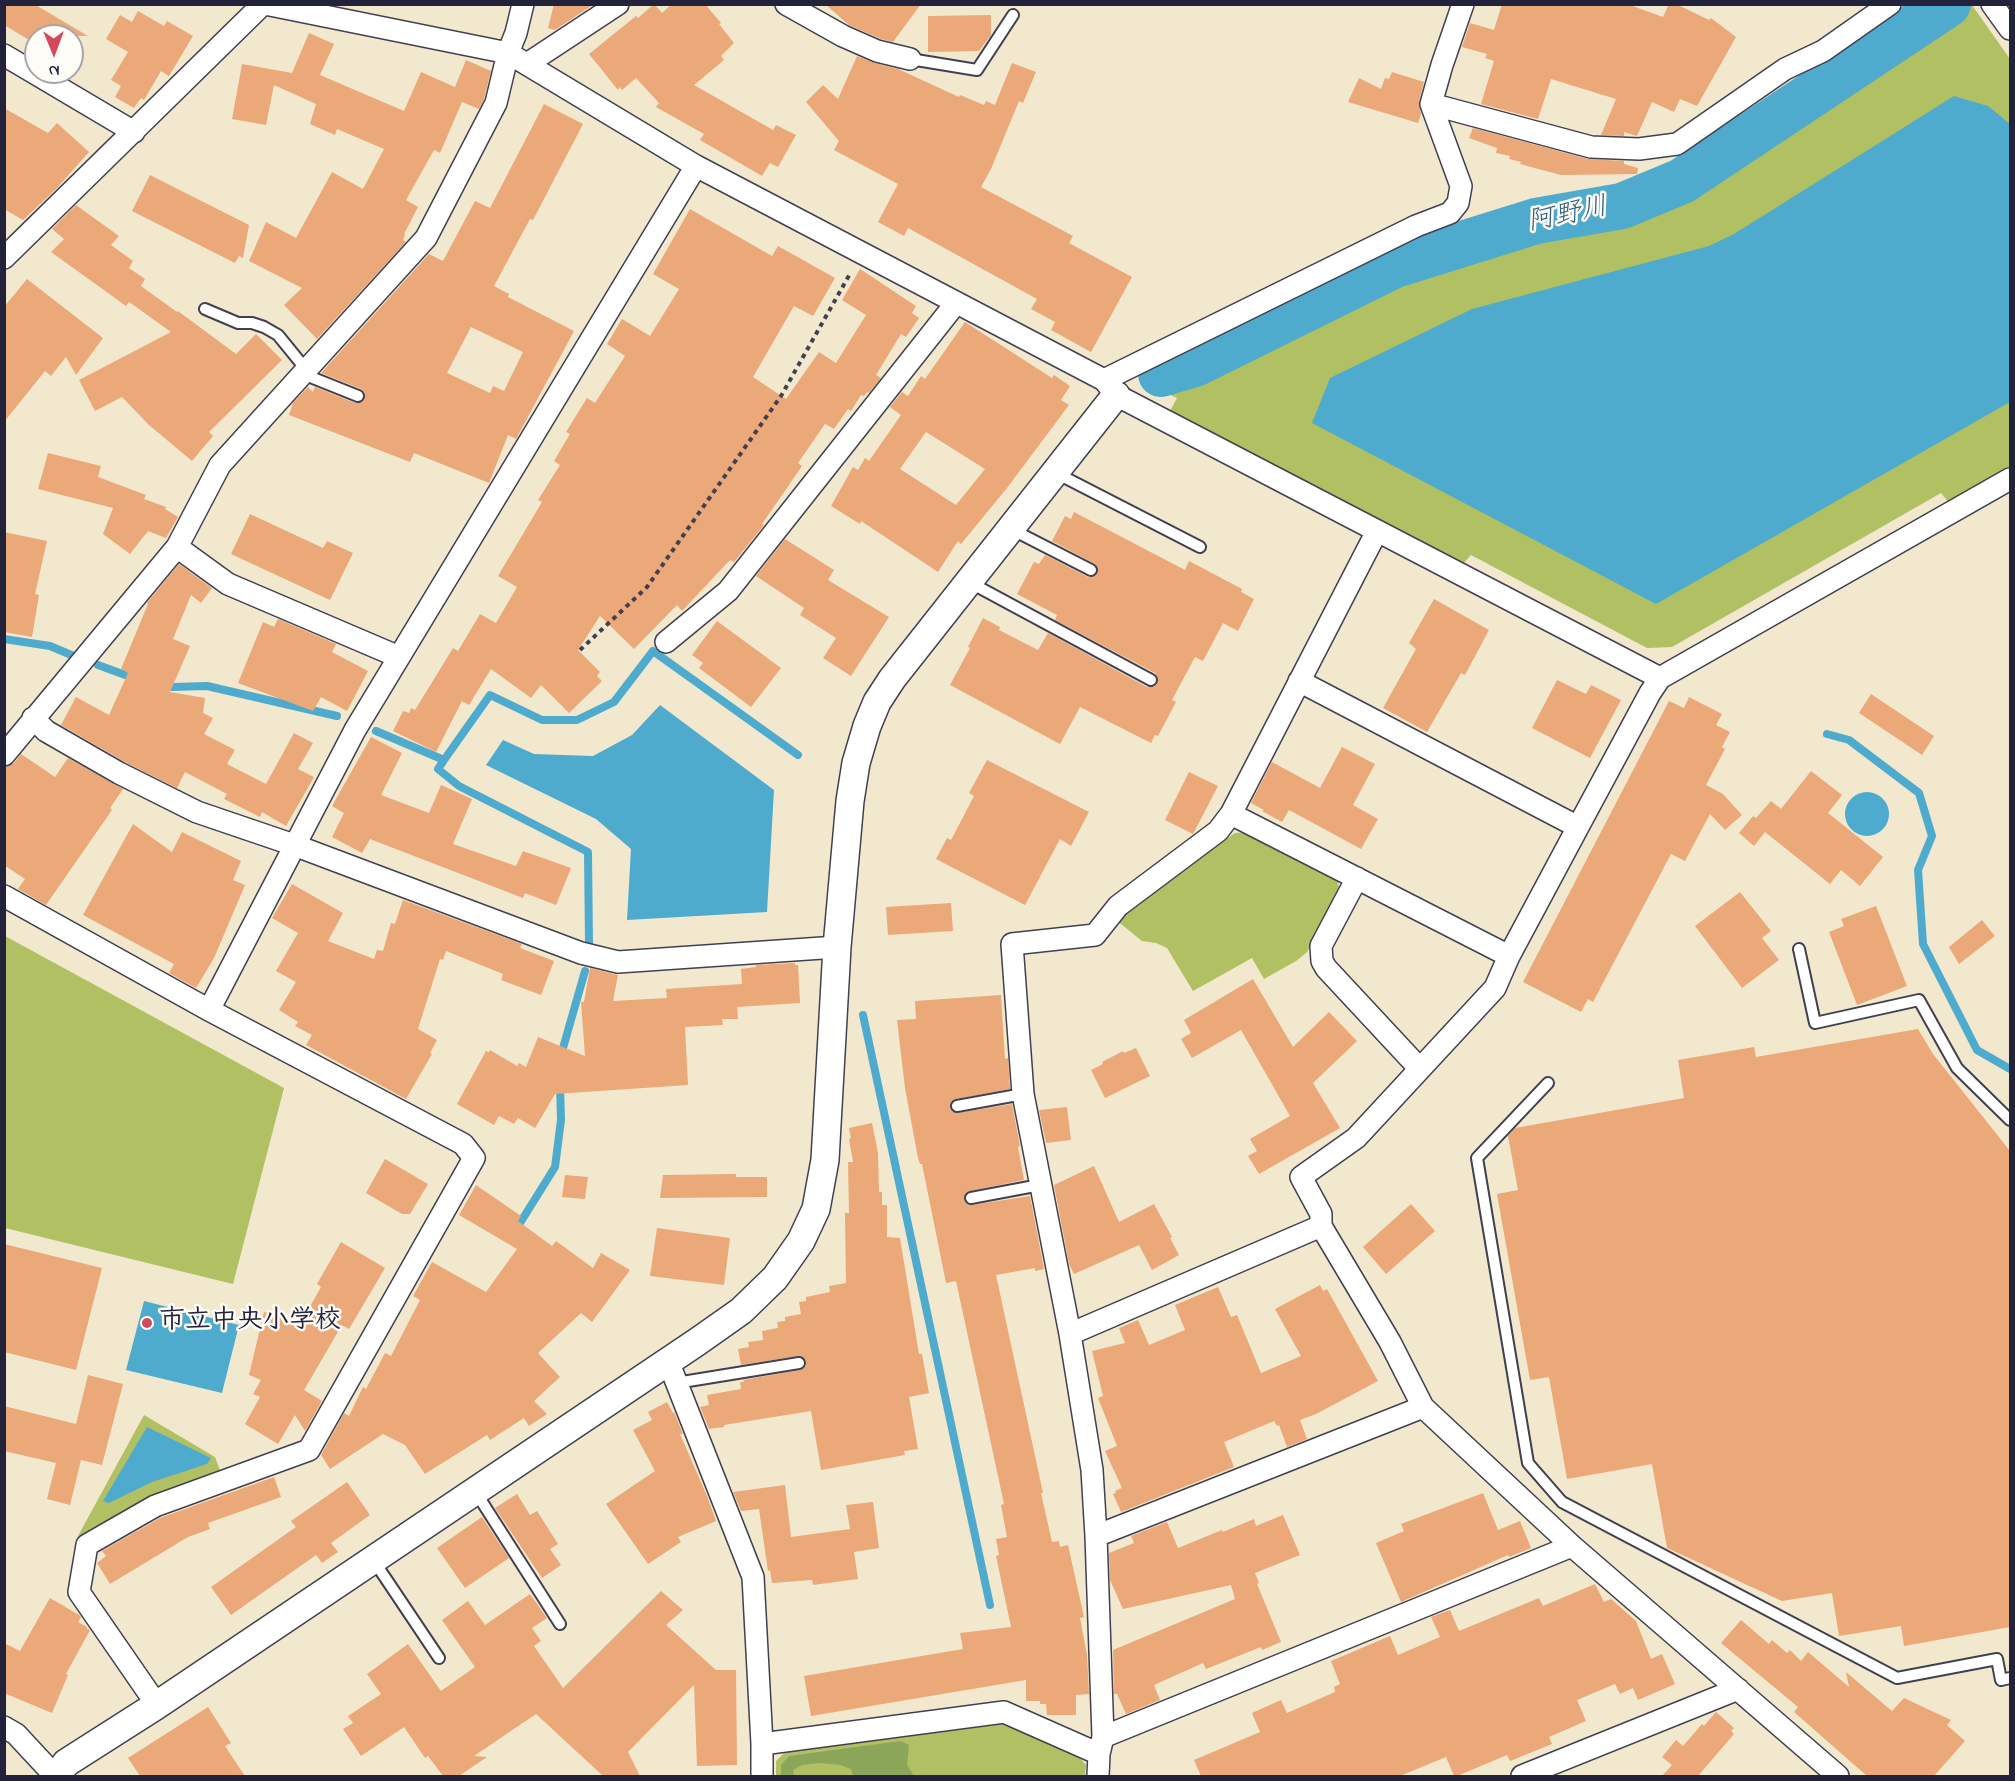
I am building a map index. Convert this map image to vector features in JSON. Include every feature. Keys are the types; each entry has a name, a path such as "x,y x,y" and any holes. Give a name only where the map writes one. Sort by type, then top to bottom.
{"street":[{"path":"4,258 264,4 508,52 696,166 956,303 1377,531 1660,678"},
{"path":"4,755 177,547 220,465 426,238 496,103 508,52 516,33 523,4"},
{"path":"527,64 618,4"},
{"path":"786,4 843,36 877,51 910,59"},
{"path":"4,1726 16,1734 56,1776 66,1763 157,1705 475,1491 672,1372 775,1278 801,1240 816,1209 825,1160 837,947 850,801 856,763 877,702 892,679 1055,472 1110,388 1416,226 1450,213 1458,203 1461,186 1431,104 1463,4"},
{"path":"1431,104 1591,147 1639,149 1677,144 1785,69 1823,51 1890,4"},
{"path":"1992,4 2010,29"},
{"path":"4,55 134,132"},
{"path":"208,1010 355,730 696,166"},
{"path":"666,642 728,591 956,303"},
{"path":"1838,1776 1572,1545 1423,1407 1390,1342 1321,1226 1322,1214 1301,1178 1356,1138 1495,988 1509,956 1660,678 2010,479"},
{"path":"1098,1776 1101,1746 1096,1536 1092,1470 1070,1334 1023,1094 1012,944 1095,935 1118,906 1218,831 1231,814 1377,531"},
{"path":"177,547 228,584 399,657"},
{"path":"1299,681 1578,827"},
{"path":"33,718 46,731 110,768 197,812 294,845 581,952 618,962 837,947"},
{"path":"1231,814 1509,956"},
{"path":"1357,878 1321,946 1322,961 1420,1069"},
{"path":"4,896 208,1010 463,1144 474,1158 309,1450 155,1506 87,1545 79,1592 157,1705"},
{"path":"1070,1334 1321,1226"},
{"path":"672,1372 753,1577 762,1776"},
{"path":"1096,1536 1423,1407"},
{"path":"762,1744 1004,1712 1101,1746 1572,1545"},
{"path":"1531,1775 1738,1689"}],"lane":[{"path":"910,59 977,70 1013,15"},
{"path":"206,309 238,323 252,323 264,327 278,335 313,378 358,396"},
{"path":"1055,472 1200,547"},
{"path":"1011,529 1091,570"},
{"path":"969,582 1151,680"},
{"path":"1799,949 1815,1023 1919,1000 1957,1068 2010,1119"},
{"path":"1548,1083 1477,1158 1528,1463 1562,1502 1897,1678 1997,1659 2001,1680 2010,1678"},
{"path":"957,1106 1023,1094"},
{"path":"971,1198 1040,1185"},
{"path":"672,1372 799,1363"},
{"path":"475,1491 560,1624"},
{"path":"373,1560 439,1658"}],"path":[{"path":"580,650 647,587 781,396 861,253"}],"green space":[{"path":"1972,5 2010,59 2010,469 1950,504 1941,493 1672,647 1647,648 1471,555 1462,565 1169,413 1177,398 1166,393 1411,270 1654,206 1706,183"},
{"path":"1250,832 1336,876 1340,891 1307,952 1296,961 1264,979 1252,958 1193,991 1167,948 1156,943 1142,941 1116,920 1133,903 1235,833"},
{"path":"5,936 284,1088 233,1284 5,1228"},
{"path":"144,1415 215,1457 220,1470 153,1495 78,1536"},
{"path":"1002,1722 1078,1756 1086,1765 1085,1776 776,1776 776,1761 785,1752"},
{"path":"901,1741 909,1745 907,1765 914,1776 853,1776 851,1769 840,1765 819,1763 802,1765 793,1770 794,1776 781,1776 781,1765 789,1756"}],"water":[{"path":"1954,96 1988,106 2010,124 2010,402 1656,604 1312,423 1330,378 1472,309 1709,246 1734,234"},
{"path":"660,705 774,790 767,912 627,920 631,849 596,819 486,765 503,740 534,754 593,756 632,735"},
{"path":"1867,792 1882,799 1889,814 1882,829 1867,836 1852,829 1845,814 1852,799"},
{"path":"144,1301 239,1325 222,1393 126,1370"},
{"path":"147,1427 211,1458 207,1464 152,1482 109,1503 103,1501"}],"building":[{"path":"4,4 34,4 68,24 24,24 24,37 4,25"},
{"path":"554,4 594,4 555,30 548,28"},
{"path":"654,4 662,13 672,4 705,4 721,23 719,24 734,43 721,56 724,60 694,85 773,130 776,125 796,135 778,167 770,163 762,176 700,140 704,134 656,107 659,103 636,78 622,90 620,87 618,90 589,54"},
{"path":"825,4 921,4 893,42 849,25"},
{"path":"1502,4 1627,4 1663,17 1669,4 1676,4 1709,20 1711,18 1736,37 1697,106 1680,99 1674,112 1652,102 1637,136 1624,132 1624,136 1601,135 1616,99 1551,79 1538,119 1481,104 1494,61 1485,58 1487,54 1462,47 1470,23 1494,30"},
{"path":"138,11 164,26 167,21 193,36 169,76 161,71 144,100 141,98 134,108 115,97 121,86 111,80 128,52 106,39 120,15 132,22"},
{"path":"991,15 991,35 979,51 928,52 928,16"},
{"path":"309,33 334,44 320,75 404,111 421,72 455,87 466,60 491,71 479,109 462,102 440,153 434,150 406,200 418,207 404,234 403,240 406,242 317,339 284,305 302,288 249,261 266,222 296,238 332,172 363,189 384,149 337,129 335,135 310,124 316,104 274,85 266,125 232,119 242,64 292,73"},
{"path":"857,56 898,69 959,97 960,95 984,105 986,101 995,105 1012,63 1036,72 1023,103 1019,101 991,169 981,187 1073,236 1069,243 1132,277 1091,352 1051,330 1055,322 1031,309 1037,299 908,228 904,236 878,222 898,184 834,150 839,141 806,102 823,85 838,99"},
{"path":"1392,72 1424,82 1419,101 1421,114 1418,123 1348,102 1359,78 1381,89 1385,78 1389,79"},
{"path":"544,104 583,124 533,220 530,219 494,286 509,294 508,297 574,331 516,439 508,435 489,483 414,453 410,462 289,415 293,403 308,387 313,392 315,387 355,403 363,401 365,394 361,389 321,373 429,254 443,261 475,201 490,208","holes":["471,327 523,352 504,391 493,386 490,393 447,373"]},
{"path":"4,108 48,133 57,123 89,152 56,189 23,220 4,209"},
{"path":"1473,128 1588,159 1624,161 1624,164 1638,168 1637,174 1561,175 1520,164 1521,162 1509,159 1510,156 1496,153 1497,148 1469,138"},
{"path":"150,175 249,225 243,258 239,256 235,263 132,211"},
{"path":"76,205 119,236 111,245 133,261 129,268 145,279 141,286 236,354 256,334 282,360 209,432 213,436 192,461 149,425 122,397 95,411 79,380 171,332 129,302 126,306 51,252 64,239 52,229"},
{"path":"690,209 772,256 778,246 835,278 813,316 794,306 753,377 786,399 819,352 836,363 866,315 842,300 860,269 916,306 912,313 919,318 906,337 901,334 876,375 881,378 869,393 861,395 851,411 848,409 834,429 825,424 798,463 802,466 762,524 764,525 734,562 730,560 682,611 677,605 634,649 600,616 578,650 600,672 597,676 602,681 569,713 541,685 531,698 491,669 469,705 462,701 436,752 393,731 403,711 409,713 411,708 415,710 453,648 458,651 480,614 496,623 517,587 498,576 542,502 538,500 560,465 554,461 570,434 566,432 587,398 595,403 625,356 607,344 622,319 650,336 679,289 653,274"},
{"path":"27,279 103,338 76,375 66,357 51,376 45,371 4,422 4,307"},
{"path":"965,322 1052,378 1054,375 1070,386 1061,400 1069,405 1007,488 961,544 958,541 938,572 861,521 860,524 831,506 853,467 858,470 865,458 869,461 901,415 890,407 902,392 908,396 921,376 925,379","holes":["926,432 985,469 956,505 900,469"]},
{"path":"48,453 101,466 98,477 146,495 144,499 166,507 165,509 178,517 166,538 148,531 130,554 103,534 113,508 38,489"},
{"path":"1074,512 1185,570 1189,561 1242,589 1241,592 1254,599 1238,631 1223,623 1203,661 1195,657 1172,700 1176,702 1158,736 1155,735 1151,743 1080,707 1060,744 950,685 983,618 1000,627 999,630 1038,650 1048,633 1147,687 1157,684 1158,679 1155,673 1055,620 1057,615 1017,594 1034,562 1039,564 1045,555 1088,577 1097,574 1098,569 1095,564 1052,541 1065,516 1071,519"},
{"path":"250,514 323,548 327,541 353,553 330,600 231,554"},
{"path":"4,532 47,541 35,594 39,595 32,637 4,632"},
{"path":"785,539 834,570 828,580 889,617 851,676 823,658 836,638 800,615 804,608 756,576"},
{"path":"179,564 212,588 201,603 191,595 173,639 190,646 170,692 205,698 203,713 213,718 204,734 235,750 227,764 266,784 294,733 313,743 298,769 314,777 286,826 262,812 260,817 224,799 227,794 185,772 177,788 125,762 61,725 76,697 109,715 128,673 121,669 147,603"},
{"path":"1434,599 1489,630 1465,675 1461,673 1427,732 1383,708 1416,649 1409,643"},
{"path":"278,619 336,644 332,652 368,671 347,711 321,697 313,711 238,683 263,622 274,627"},
{"path":"717,621 781,668 751,707 699,668 703,663 692,655"},
{"path":"1557,680 1586,694 1591,685 1621,700 1590,758 1532,728"},
{"path":"1871,694 1934,736 1922,755 1859,713"},
{"path":"1689,697 1722,714 1716,725 1730,732 1722,747 1725,749 1706,785 1723,794 1742,815 1725,830 1710,814 1685,861 1671,854 1593,1002 1588,999 1581,1012 1523,982 1669,701 1684,708"},
{"path":"371,737 402,753 381,795 429,813 441,785 472,799 453,844 516,866 523,851 571,868 556,905 525,893 523,898 370,839 362,853 332,837 344,813 332,806"},
{"path":"1342,747 1375,764 1353,805 1378,819 1361,849 1289,810 1282,822 1251,803 1272,762 1320,788"},
{"path":"21,754 55,777 68,758 123,789 110,808 112,810 46,905 18,889 25,879 4,865 4,769 14,763"},
{"path":"987,760 1089,812 1071,846 1060,839 1025,905 936,859 947,838 951,840 974,796 969,793"},
{"path":"1811,771 1842,795 1828,813 1883,857 1860,886 1841,870 1830,884 1765,832 1754,846 1739,833 1753,816 1756,818 1771,801 1781,809"},
{"path":"1189,772 1218,786 1193,834 1165,820"},
{"path":"133,824 172,852 182,832 241,861 233,880 245,885 214,958 196,988 169,973 174,964 83,915"},
{"path":"292,884 343,913 328,941 374,959 377,950 383,951 391,923 395,924 403,900 522,944 520,948 554,961 541,995 501,980 503,974 446,951 443,960 440,959 418,1029 437,1040 430,1053 432,1054 406,1099 306,1045 312,1035 295,1026 298,1022 279,1010 296,982 276,971 298,933 272,918"},
{"path":"1740,892 1771,931 1762,938 1779,960 1742,988 1695,926"},
{"path":"951,903 953,931 888,935 886,907"},
{"path":"1876,906 1907,986 1857,1005 1829,932 1844,926 1841,919"},
{"path":"1982,920 1995,936 1959,964 1949,947"},
{"path":"795,963 798,965 800,1003 737,1007 738,1019 722,1019 723,1025 685,1027 688,1085 555,1094 535,1128 518,1118 514,1124 499,1116 494,1125 457,1104 486,1051 490,1050 517,1066 519,1063 526,1067 538,1037 585,1056 581,1002 584,1002 590,968 618,975 613,1001 667,998 666,989 742,984 741,969 756,967 756,965"},
{"path":"1253,979 1293,1047 1329,1012 1357,1041 1313,1083 1340,1128 1259,1174 1248,1156 1257,1151 1250,1139 1290,1116 1241,1030 1192,1058 1181,1039 1191,1033 1184,1020"},
{"path":"1001,995 1005,1059 1008,1058 1010,1089 956,1099 952,1101 950,1107 952,1111 958,1113 1012,1104 1024,1180 970,1191 966,1193 964,1199 966,1203 972,1205 1030,1196 1044,1269 1035,1271 1035,1268 996,1275 1052,1542 1059,1541 1060,1547 1068,1545 1084,1617 1080,1618 1087,1655 1089,1694 1076,1695 1076,1715 1047,1715 1046,1704 1040,1704 1040,1701 1026,1701 1026,1680 811,1716 804,1676 963,1649 960,1633 1011,1627 996,1556 999,1555 996,1539 1007,1537 1001,1505 1004,1504 956,1281 946,1283 922,1164 918,1158 905,1088 897,1020 916,1019 915,1001"},
{"path":"1918,1029 1933,1054 2010,1151 2010,1627 1904,1646 1901,1626 1839,1636 1832,1593 1782,1601 1667,1548 1652,1464 1567,1479 1549,1377 1530,1380 1497,1194 1518,1190 1508,1136 1515,1128 1684,1098 1678,1060 1754,1047 1756,1057"},
{"path":"1136,1048 1150,1076 1105,1098 1091,1070 1123,1051 1124,1053"},
{"path":"1067,1107 1071,1140 1046,1143 1039,1110"},
{"path":"872,1123 878,1153 879,1192 882,1192 882,1205 887,1205 887,1237 900,1238 919,1354 922,1354 929,1393 909,1397 918,1449 904,1451 905,1455 821,1470 811,1411 709,1429 700,1407 709,1405 707,1395 741,1389 740,1382 744,1382 743,1380 800,1370 806,1366 805,1359 798,1356 741,1365 738,1349 749,1347 748,1342 763,1340 762,1331 778,1328 777,1322 785,1321 785,1317 801,1314 799,1302 806,1301 806,1297 830,1292 829,1286 846,1283 845,1213 849,1213 848,1162 853,1162 849,1128"},
{"path":"385,1159 428,1184 410,1214 402,1214 366,1193"},
{"path":"1094,1166 1119,1222 1154,1204 1179,1255 1152,1270 1139,1245 1074,1274 1069,1264 1054,1185"},
{"path":"736,1174 736,1177 767,1177 767,1197 660,1198 663,1175"},
{"path":"565,1175 588,1177 585,1199 562,1197"},
{"path":"476,1185 521,1216 518,1221 552,1246 556,1241 593,1268 601,1253 630,1270 592,1322 581,1313 538,1353 560,1377 534,1401 547,1414 529,1426 524,1418 490,1440 487,1435 425,1474 405,1445 383,1434 330,1469 321,1455 344,1413 349,1416 363,1387 366,1389 385,1353 391,1356 420,1300 413,1296 432,1262 486,1292 517,1249 459,1215"},
{"path":"1411,1204 1435,1231 1386,1274 1363,1247"},
{"path":"657,1228 730,1238 724,1285 650,1276"},
{"path":"341,1242 385,1268 349,1329 342,1325 304,1390 322,1401 305,1431 295,1415 278,1444 245,1424 260,1397 253,1394 261,1380 249,1375 264,1312 302,1321 321,1287 317,1284"},
{"path":"4,1244 102,1268 76,1370 4,1352"},
{"path":"1320,1285 1323,1291 1327,1289 1378,1381 1300,1420 1307,1439 1287,1447 1279,1425 1277,1426 1274,1421 1224,1442 1234,1467 1121,1512 1113,1494 1122,1488 1105,1451 1117,1446 1098,1398 1103,1396 1092,1351 1125,1343 1119,1328 1138,1320 1149,1345 1185,1330 1175,1305 1218,1287 1231,1317 1237,1315 1261,1373 1301,1356 1275,1309"},
{"path":"88,1375 123,1384 102,1465 81,1460 70,1505 47,1499 56,1463 4,1451 4,1406 76,1424"},
{"path":"667,1402 674,1412 683,1434 680,1434 716,1521 678,1537 681,1542 648,1564 606,1504 655,1471 633,1430 652,1420 648,1412"},
{"path":"274,1477 281,1497 208,1523 210,1529 188,1537 110,1584 97,1563 106,1556 102,1551 160,1518"},
{"path":"347,1482 370,1515 331,1543 338,1552 322,1563 316,1555 231,1615 211,1587 296,1527 291,1521"},
{"path":"785,1485 791,1537 850,1529 846,1505 873,1502 879,1548 854,1552 858,1579 813,1585 812,1580 772,1583 770,1570 768,1571 759,1509 741,1511 733,1492"},
{"path":"1483,1493 1498,1530 1520,1521 1531,1548 1509,1557 1508,1555 1401,1602 1376,1543 1404,1531 1401,1524"},
{"path":"517,1494 530,1515 537,1511 558,1544 550,1549 561,1565 542,1578 495,1508"},
{"path":"1283,1515 1300,1555 1255,1573 1259,1583 1257,1584 1281,1642 1262,1650 1261,1647 1206,1669 1203,1663 1154,1685 1160,1700 1126,1714 1117,1694 1114,1694 1113,1650 1235,1599 1231,1585 1123,1609 1110,1580 1109,1553 1134,1543 1131,1536 1167,1522 1178,1548 1254,1519 1256,1526"},
{"path":"482,1517 509,1558 465,1588 437,1548"},
{"path":"1595,1584 1604,1602 1611,1599 1636,1621 1651,1659 1662,1654 1675,1684 1638,1700 1633,1688 1620,1694 1615,1684 1577,1700 1586,1721 1549,1737 1552,1744 1510,1761 1507,1755 1457,1776 1454,1776 1446,1757 1400,1776 1201,1776 1194,1760 1260,1732 1252,1713 1281,1700 1287,1713 1335,1692 1334,1687 1340,1684 1331,1661 1390,1636 1398,1655 1440,1637 1431,1617 1450,1610 1459,1631 1539,1598 1543,1606"},
{"path":"661,1591 683,1610 666,1625 716,1670 736,1670 737,1765 697,1766 694,1685 628,1752 640,1776 603,1776 536,1714 474,1756 487,1757 459,1776 443,1776 428,1756 425,1758 404,1727 361,1756 343,1729 353,1723 348,1716 381,1694 367,1674 408,1644 441,1691 475,1667 442,1620 468,1601 485,1625 530,1594 547,1618 532,1628 541,1641 534,1646 563,1688"},
{"path":"50,1598 79,1615 81,1617 78,1622 90,1630 66,1674 68,1675 52,1713 4,1693 4,1643 20,1651"},
{"path":"1741,1620 1769,1644 1772,1640 1787,1653 1790,1650 1801,1661 1808,1652 1849,1687 1846,1672 1892,1711 1904,1698 1951,1720 1947,1725 1965,1741 1934,1776 1867,1776 1794,1712 1798,1707 1721,1643"},
{"path":"208,1707 231,1743 225,1746 245,1776 140,1776 128,1758"},
{"path":"1716,1712 1734,1728 1731,1731 1734,1734 1698,1776 1662,1776 1672,1765 1662,1757 1676,1740 1683,1746"}],"waterway":[{"name":"阿野川","path":"1161,374 1195,364 1395,265 1536,221 1622,206 1682,181 1948,4"},
{"path":"4,639 50,646 76,657"},
{"path":"376,731 444,760 490,695 542,720 577,720 614,702 653,651 798,755"},
{"path":"98,665 136,679"},
{"path":"162,685 207,686 337,716"},
{"path":"1827,734 1849,740 1919,793 1932,836 1918,870 1923,944 1977,1050 2010,1069"},
{"path":"444,760 438,769 459,786 588,852 589,944"},
{"path":"561,1055 585,971"},
{"path":"863,1015 990,1605"},
{"path":"520,1223 555,1167 561,1120 560,1085"}],"place":[{"name":"市立中央小学校","path":"147,1323"}]}
